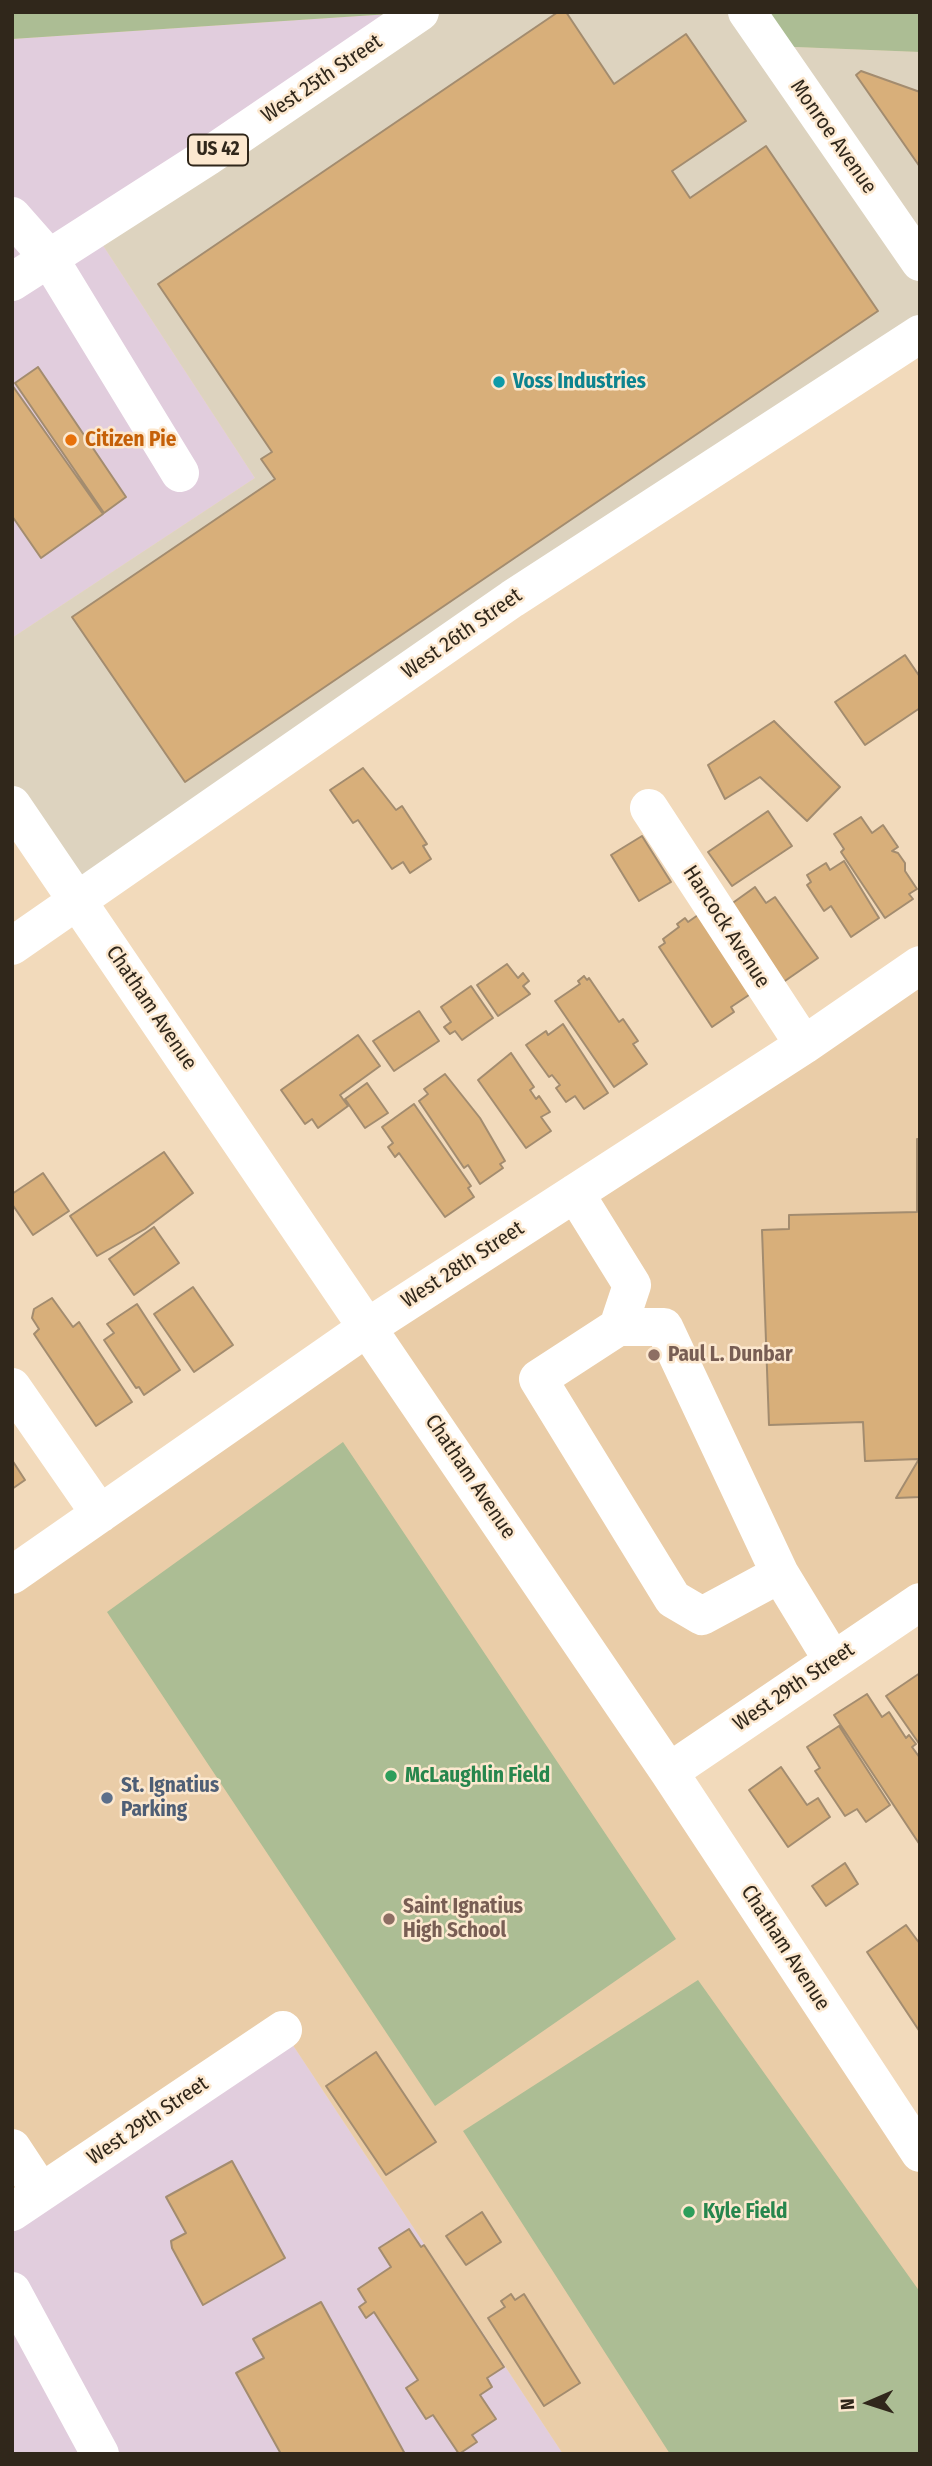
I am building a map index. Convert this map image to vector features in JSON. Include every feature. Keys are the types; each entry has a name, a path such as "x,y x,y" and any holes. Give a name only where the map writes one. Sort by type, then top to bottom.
{"street":[{"name":"West 25th Street","path":"12,282 207,157 420,12"},
{"name":"Monroe Avenue","path":"747,12 920,262"},
{"path":"12,216 50,258 180,473"},
{"name":"West 26th Street","path":"12,946 512,599 920,334"},
{"name":"Chatham Avenue","path":"12,805 669,1772 920,2153"},
{"name":"Hancock Avenue","path":"649,808 804,1045"},
{"name":"West 28th Street","path":"12,1575 368,1327 804,1045 920,965"},
{"path":"575,1193 632,1285 618,1327"},
{"path":"780,1574 702,1616 673,1599 538,1379 618,1327 664,1327 780,1574 833,1661"},
{"path":"12,1387 100,1514"},
{"name":"West 29th Street","path":"669,1772 920,1602"},
{"name":"West 29th Street","path":"27,2202 284,2030"},
{"path":"12,2148 27,2202"},
{"path":"12,2291 100,2454"}],"shaded area":[{"path":"420,12 93,230 255,478 12,638 12,39"},
{"name":"Voss Industries","path":"420,12 747,12 771,46 920,52 920,339 93,899 12,805 12,638 255,478 93,230"},
{"name":"Saint Ignatius High School","path":"920,965 920,1602 669,1772 920,2153 920,2454 563,2454 283,2030 12,2212 12,1575"},
{"path":"283,2030 563,2454 12,2454 12,2212"}],"green space":[{"path":"12,12 420,12 12,39"},
{"path":"747,12 920,12 920,52 771,46"},
{"name":"McLaughlin Field","path":"343,1442 676,1939 435,2106 107,1612"},
{"name":"Kyle Field","path":"698,1980 920,2292 920,2454 670,2454 463,2131"}],"building":[{"name":"Voss Industries","path":"558,12 566,12 614,84 686,34 746,121 672,171 690,198 766,146 878,311 185,782 72,617 275,479 261,459 272,452 158,284"},
{"path":"861,71 920,92 920,167 856,75"},
{"name":"Citizen Pie","path":"38,367 126,497 104,513 15,383"},
{"path":"12,385 103,514 41,558 12,516"},
{"path":"905,655 920,677 920,708 865,745 835,702"},
{"path":"774,721 840,787 807,821 760,777 725,799 708,765"},
{"path":"363,768 396,810 402,806 427,844 423,846 431,859 410,873 403,862 392,869 358,820 353,823 330,790"},
{"path":"768,811 792,846 732,886 708,852"},
{"path":"861,817 872,833 883,825 898,847 892,851 898,853 905,863 905,871 917,889 909,894 913,899 885,918 841,852 844,849 834,834"},
{"path":"642,836 671,882 639,901 611,855"},
{"path":"844,861 879,918 851,937 831,906 824,911 807,885 811,882 807,875 826,863 830,870"},
{"path":"755,887 766,903 775,897 818,958 782,983 727,907"},
{"path":"708,908 755,991 731,1007 734,1012 712,1027 659,947 665,943 663,939 679,927 677,924 685,918 688,922"},
{"path":"507,964 518,978 523,973 529,981 523,986 530,994 498,1016 477,985"},
{"path":"584,976 587,980 589,978 619,1022 623,1019 638,1041 633,1044 647,1064 614,1087 555,1001 580,984 578,981"},
{"path":"471,986 493,1018 462,1040 455,1031 450,1034 444,1027 451,1022 441,1007"},
{"path":"419,1011 439,1041 394,1071 373,1041"},
{"path":"563,1024 608,1093 584,1109 575,1096 566,1102 556,1088 560,1085 552,1075 549,1077 526,1045 546,1031 548,1035"},
{"path":"358,1035 380,1066 340,1095 348,1106 318,1128 312,1119 305,1124 281,1090"},
{"path":"511,1053 534,1087 530,1090 536,1099 539,1096 550,1112 541,1117 551,1131 526,1148 478,1080"},
{"path":"445,1074 480,1118 505,1161 500,1164 503,1168 480,1184 468,1165 464,1168 419,1101 428,1094 424,1089"},
{"path":"367,1083 388,1113 365,1128 345,1099"},
{"path":"414,1104 471,1186 468,1188 474,1197 445,1217 399,1153 395,1157 388,1147 393,1143 382,1127"},
{"path":"917,1139 920,1139 920,1497 896,1498 919,1459 865,1461 863,1422 769,1425 762,1230 789,1229 789,1215 917,1212"},
{"path":"164,1152 193,1193 145,1229 97,1256 70,1216"},
{"path":"43,1173 69,1211 33,1235 12,1204 12,1194"},
{"path":"154,1227 179,1263 134,1295 109,1259"},
{"path":"193,1287 233,1345 194,1372 154,1314"},
{"path":"52,1298 73,1327 79,1322 132,1402 96,1426 34,1334 39,1329 32,1318 34,1309"},
{"path":"137,1304 180,1370 144,1395 139,1387 136,1388 104,1340 114,1333 107,1324"},
{"path":"12,1460 25,1480 12,1489"},
{"path":"920,1673 920,1745 886,1696"},
{"path":"867,1694 882,1717 889,1712 906,1738 909,1735 916,1744 912,1747 920,1758 920,1845 834,1715"},
{"path":"839,1726 890,1805 866,1822 857,1809 845,1816 815,1771 820,1768 807,1747"},
{"path":"781,1767 807,1805 818,1798 830,1817 788,1847 749,1790"},
{"path":"845,1863 858,1884 826,1906 812,1886"},
{"path":"906,1925 920,1944 920,2032 867,1952"},
{"path":"376,2052 436,2142 386,2175 326,2086"},
{"path":"232,2161 285,2258 203,2305 172,2248 171,2241 186,2233 166,2197"},
{"path":"482,2212 501,2242 466,2265 446,2236"},
{"path":"409,2229 421,2247 424,2245 504,2367 487,2378 492,2387 480,2395 496,2419 472,2435 477,2442 459,2454 433,2415 426,2419 406,2388 418,2380 374,2312 366,2318 359,2307 366,2302 358,2289 391,2267 379,2248"},
{"path":"511,2294 515,2300 524,2294 580,2383 544,2406 488,2318 505,2307 501,2301"},
{"path":"321,2302 405,2454 281,2454 236,2373 264,2358 253,2339"}],"place":[{"name":"Voss Industries","path":"499,382"},
{"name":"Citizen Pie","path":"71,440"},
{"name":"Paul L. Dunbar","path":"654,1355"},
{"name":"McLaughlin Field","path":"391,1776"},
{"name":"St. Ignatius Parking","path":"107,1798"},
{"name":"Saint Ignatius High School","path":"389,1919"},
{"name":"Kyle Field","path":"689,2212"}]}
